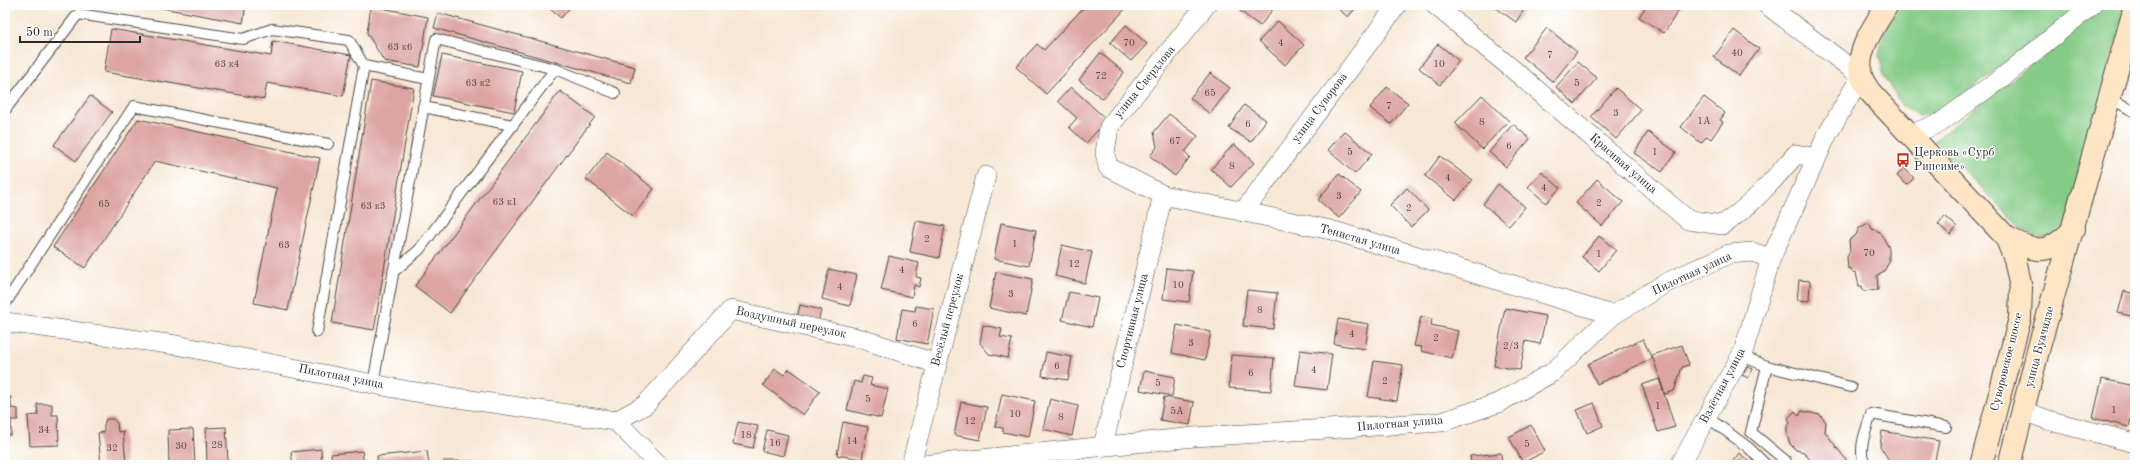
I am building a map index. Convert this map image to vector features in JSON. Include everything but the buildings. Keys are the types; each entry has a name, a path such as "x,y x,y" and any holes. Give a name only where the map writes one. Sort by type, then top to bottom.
{"main road":[{"path":"1861,76 1861,58 1867,39 1887,5"},
{"name":"улица Буачидзе","path":"2009,465 2135,7"},
{"name":"улица Буачидзе","path":"1861,76 1870,92 2006,237 2028,248 2044,249 2060,243 2074,229"},
{"name":"Суворовское шоссе","path":"1981,465 2020,318 2021,288 2015,259 2006,237"}],"street":[{"name":"улица Свердлова","path":"1108,167 1105,153 1109,127 1206,5"},
{"name":"улица Суворова","path":"1243,212 1397,5"},
{"name":"Красивая улица","path":"1435,5 1516,72 1688,220 1722,225 1740,214 1756,199 1796,154 1817,158"},
{"path":"1767,5 1861,76 1827,135 1771,258"},
{"path":"1911,134 1940,123 2008,73 2092,5"},
{"name":"Тенистая улица","path":"1108,167 1163,195 1331,230 1613,315"},
{"name":"Весёлый переулок","path":"911,465 986,176"},
{"name":"Спортивная улица","path":"1102,446 1163,195"},
{"name":"Пилотная улица","path":"922,465 1194,437 1442,422 1498,403 1553,372 1613,315 1666,283 1729,254 1752,252 1771,258"},
{"name":"Взлётная улица","path":"1680,465 1741,356 1771,258"},
{"name":"Воздушный переулок","path":"616,421 644,405 731,310 862,339 937,364"},
{"name":"Пилотная улица","path":"5,322 176,345 409,391 616,421"},
{"path":"2023,411 2051,421 2135,443"},
{"path":"616,421 659,465"}],"lane":[{"path":"5,110 78,14 244,39 272,29 349,40 364,66 317,332"},
{"path":"373,384 436,39 555,69 615,94"},
{"path":"364,66 428,79"},
{"path":"393,272 419,250 555,69"},
{"path":"2110,98 2135,112"},
{"path":"5,304 134,106 328,144"},
{"path":"423,107 512,125"},
{"path":"1741,356 1767,366 1851,387"},
{"path":"1767,366 1751,432 1786,461"},
{"path":"1866,465 1862,460 1861,452 1871,414 1946,428"},
{"path":"1707,417 1749,448 1766,465"}],"green space":[{"path":"1901,5 2080,5 2064,20 1937,114 1920,116 1903,107 1884,77 1879,55 1884,32"},
{"path":"2106,5 2126,5 2067,222 2056,236 2039,238 2022,229 1934,141"}],"place":[{"name":"Церковь «Сурб Рипсиме»","path":"1903,160"}]}
